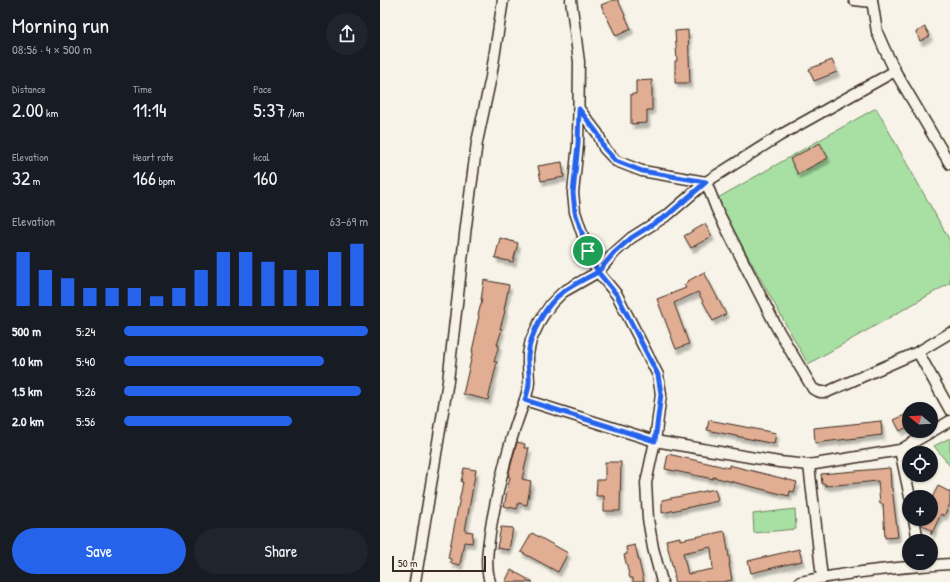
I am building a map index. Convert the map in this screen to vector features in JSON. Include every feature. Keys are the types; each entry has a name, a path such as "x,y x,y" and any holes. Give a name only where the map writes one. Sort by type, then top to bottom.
{"street":[{"path":"415,582 448,381 477,142 491,77 503,0"},
{"path":"571,0 579,62 579,109 573,193 575,212 588,251 598,272 617,295 658,375 661,394 655,441 646,483 648,519 653,548 662,582"},
{"path":"854,0 872,1 877,32 895,71 950,164"},
{"path":"490,582 488,558 498,489 511,436 528,389 528,354 531,340 541,319 551,304 563,292 598,272 614,253 631,238 669,214 706,182 779,136 895,71"},
{"path":"579,109 598,134 604,148 616,161 642,171 706,182"},
{"path":"706,182 717,210 777,328 813,389 820,392 827,392 918,352 950,333"},
{"path":"918,352 950,410"},
{"path":"525,400 655,441 779,462 810,465 900,450 950,421"},
{"path":"900,450 909,490"},
{"path":"810,465 822,578"},
{"path":"938,564 950,564"},
{"path":"800,582 822,578 859,577 902,568"}],"green space":[{"path":"876,108 950,241 950,283 808,364 716,199"},
{"path":"950,438 950,466 938,451 938,446 934,446"},
{"path":"795,509 796,529 754,533 753,514"}],"building":[{"path":"613,0 618,0 631,29 616,36 601,5"},
{"path":"925,27 930,36 920,41 916,32"},
{"path":"688,30 690,83 675,83 675,61 677,61 675,31"},
{"path":"832,60 837,72 814,81 809,69"},
{"path":"652,80 652,110 647,110 647,123 631,124 631,94 636,94 636,81"},
{"path":"820,143 828,158 798,174 790,159"},
{"path":"562,162 564,177 541,181 538,166"},
{"path":"705,224 712,236 691,248 684,236"},
{"path":"500,238 518,243 513,262 495,258"},
{"path":"704,272 726,314 713,321 698,292 674,303 689,344 676,349 657,299 686,288 684,285 688,281"},
{"path":"484,280 509,285 505,311 500,329 502,329 497,345 499,345 494,362 497,362 488,400 463,394 473,351"},
{"path":"902,416 902,430 900,431 894,420"},
{"path":"709,420 776,433 774,444 707,430"},
{"path":"881,421 882,435 815,443 814,428"},
{"path":"517,442 525,444 524,448 529,448 522,479 531,481 527,505 518,503 517,509 504,506 510,477 508,476"},
{"path":"668,454 729,468 729,465 797,482 794,492 790,491 789,496 713,477 713,479 665,469"},
{"path":"605,462 621,462 620,511 604,511 604,496 596,496 597,480 605,480"},
{"path":"464,468 476,470 465,531 473,532 472,543 464,542 460,565 451,563 451,559 448,558 463,482 461,482"},
{"path":"890,468 891,488 898,537 885,538 883,504 880,504 878,481 826,486 826,484 822,484 821,474"},
{"path":"938,486 950,492 950,504 944,516 941,514 938,520 938,490 936,490"},
{"path":"715,489 718,501 662,513 662,500"},
{"path":"924,526 935,526 931,534 931,530"},
{"path":"501,527 513,528 509,550 497,548"},
{"path":"725,531 732,580 723,582 674,582 675,577 666,540 680,537 680,540","holes":["711,547 713,569 688,574 683,553"]},
{"path":"532,533 568,553 558,572 521,552"},
{"path":"635,545 644,582 633,582 633,578 630,578 624,555 627,554 626,547"},
{"path":"799,549 802,561 751,573 748,561"},
{"path":"511,570 533,582 505,582"}],"route":[{"path":"588,251 575,212 573,193 578,144 579,109 598,134 604,148 616,161 642,171 706,182 669,214 631,238 614,253 598,272 617,295 658,375 661,394 655,441 525,400 529,382 528,354 531,340 541,319 551,304 563,292 598,272 588,251"}]}
